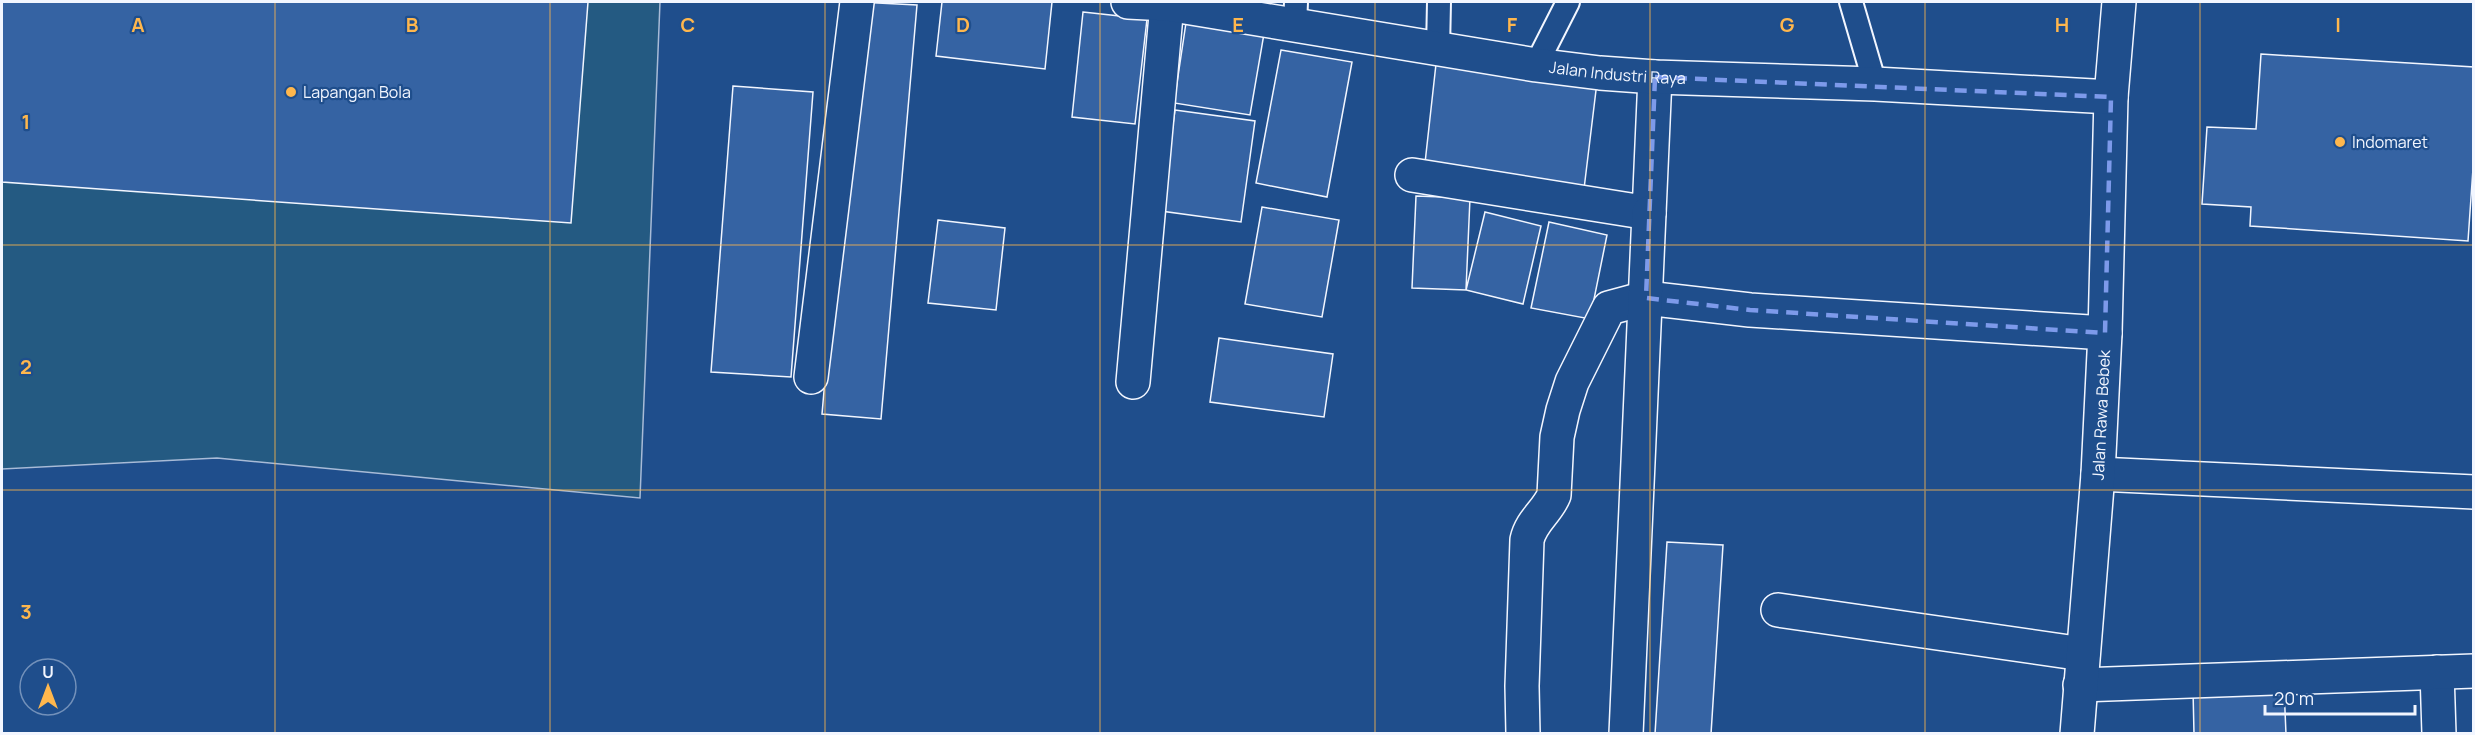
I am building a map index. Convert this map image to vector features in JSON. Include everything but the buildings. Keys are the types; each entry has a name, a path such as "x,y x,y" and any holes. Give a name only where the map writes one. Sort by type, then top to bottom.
{"street":[{"path":"810,377 857,2"},
{"name":"Jalan Industri Raya","path":"1128,2 1296,14 1438,49 1536,65 1655,77 1875,84 2111,97"},
{"name":"Jalan Rawa Bebek","path":"2077,734 2098,474 2105,333 2111,97 2119,2"},
{"path":"1133,382 1167,4"},
{"path":"1626,734 1655,77"},
{"path":"1412,175 1649,213"},
{"path":"1523,734 1522,686 1529,528 1551,503 1554,495 1557,437 1572,382 1605,313 1615,304 1646,298 1750,310 2105,333"},
{"path":"2098,474 2474,492"},
{"path":"1778,610 2082,670 2474,671"},
{"path":"2437,672 2439,734"}],"lane":[{"path":"1438,49 1439,2"},
{"path":"1536,65 1568,2"},
{"path":"1851,2 1875,84"}],"highlighted area":[{"path":"1655,77 2111,97 2105,333 1750,310 1646,298"}],"shaded area":[{"path":"2,2 660,2 640,498 217,458 2,469"}],"place":[{"name":"Lapangan Bola","path":"291,92"},
{"name":"Indomaret","path":"2340,142"}]}
